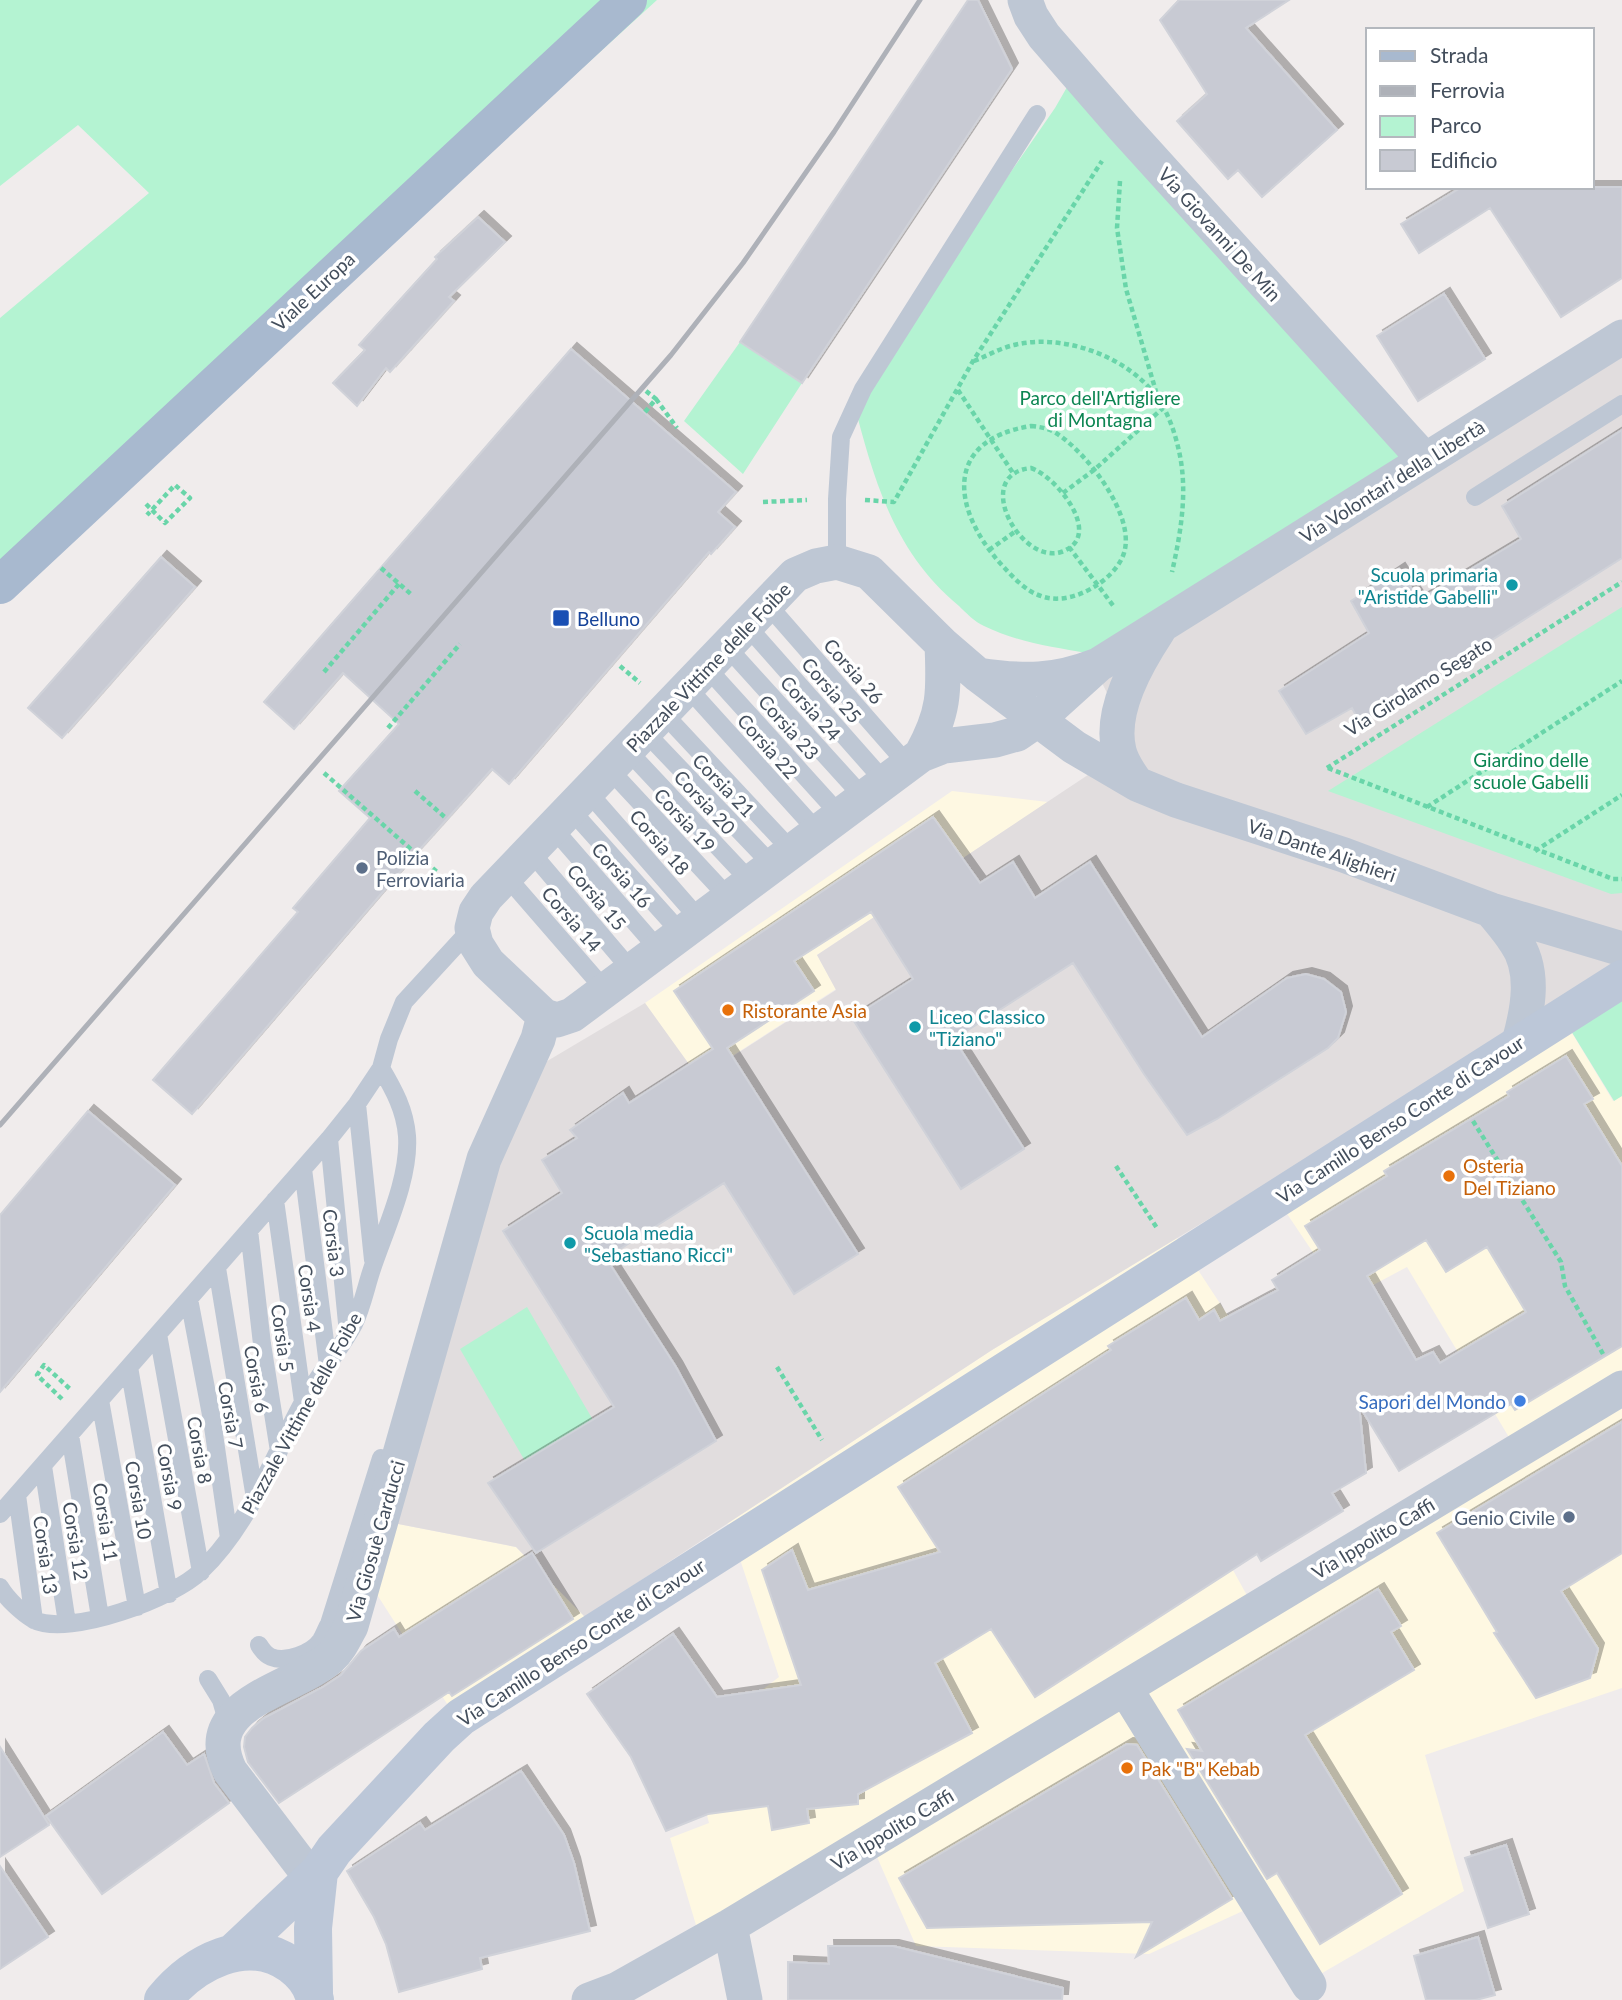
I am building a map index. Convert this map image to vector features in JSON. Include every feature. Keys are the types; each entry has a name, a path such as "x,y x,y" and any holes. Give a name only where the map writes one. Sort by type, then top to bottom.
{"main road":[{"name":"Viale Europa","path":"0,585 628,0"},
{"name":"Via Camillo Benso Conte di Cavour","path":"234,1952 316,1875 334,1850 461,1717 1622,979"},
{"path":"314,1997 313,1928 316,1875"},
{"path":"163,2000 192,1973 215,1959 234,1952 261,1952 285,1961 299,1971 314,1997"}],"street":[{"name":"Via Giovanni De Min","path":"1025,0 1031,16 1044,36 1425,460"},
{"name":"Via Volontari della Libertà","path":"828,824 944,746 995,740 1017,734 1037,721 1098,665 1622,337"},
{"path":"837,562 869,572 942,644 978,675"},
{"name":"Piazzale Vittime delle Foibe","path":"472,928 476,912 486,897 795,575 816,566 837,562"},
{"name":"Via Volontari della Libertà","path":"1138,784 1119,752 1118,720 1134,673 1161,625"},
{"path":"472,928 476,944 488,963 544,1016 557,1020 572,1015 828,824 934,732 944,691 942,644"},
{"name":"Via Volontari della Libertà","path":"978,675 1011,680 1040,680 1069,676 1098,665"},
{"name":"Via Dante Alighieri","path":"978,675 1074,747 1138,784 1176,800 1344,855 1491,910 1622,949"},
{"path":"1491,910 1517,942 1524,960 1528,993 1526,1018 1519,1042"},
{"name":"Via Giosuè Carducci","path":"228,1724 230,1719 248,1704 331,1657 342,1644 351,1626 484,1159 538,1039 544,1016"},
{"name":"Via Ippolito Caffi","path":"589,2000 618,1989 730,1926 1622,1388"},
{"path":"1125,1688 1309,1985"},
{"path":"228,1724 223,1735 222,1754 230,1771 316,1875"},
{"path":"730,1926 745,2000"}],"lane":[{"path":"837,562 841,437 863,389 1037,114"},
{"path":"1475,497 1622,404"},
{"name":"Corsia 23","path":"727,647 828,824"},
{"name":"Corsia 24","path":"727,647 828,824"},
{"name":"Corsia 25","path":"727,647 828,824"},
{"name":"Corsia 26","path":"727,647 828,824"},
{"name":"Corsia 22","path":"727,647 828,824"},
{"path":"655,953 599,781 828,824"},
{"name":"Corsia 21","path":"599,781 828,824"},
{"name":"Corsia 20","path":"599,781 828,824"},
{"name":"Corsia 19","path":"599,781 828,824"},
{"name":"Corsia 18","path":"599,781 655,953"},
{"name":"Corsia 15","path":"599,781 655,953"},
{"name":"Corsia 16","path":"599,781 655,953"},
{"name":"Corsia 14","path":"506,876 655,953"},
{"name":"Piazzale Vittime delle Foibe","path":"0,1514 329,1139 381,1068 404,1002 472,928"},
{"name":"Piazzale Vittime delle Foibe","path":"34,1620 59,1625 137,1607 169,1594 201,1572 229,1538 255,1498 303,1402 355,1322 401,1177 407,1137 400,1101 381,1068"},
{"path":"357,1104 373,1266"},
{"path":"329,1139 348,1333"},
{"name":"Corsia 3","path":"303,1169 328,1364"},
{"name":"Corsia 4","path":"275,1200 303,1402"},
{"name":"Corsia 5","path":"249,1230 262,1344 279,1451"},
{"name":"Corsia 6","path":"216,1268 255,1498"},
{"name":"Corsia 7","path":"189,1299 212,1420 229,1538"},
{"name":"Corsia 8","path":"158,1334 201,1572"},
{"name":"Corsia 9","path":"129,1367 169,1594"},
{"name":"Via Giosuè Carducci","path":"259,1645 268,1656 281,1659 311,1649 321,1640 396,1412 421,1382"},
{"name":"Corsia 10","path":"100,1400 137,1607"},
{"name":"Corsia 11","path":"70,1435 100,1617"},
{"name":"Corsia 12","path":"43,1466 67,1623"},
{"name":"Corsia 13","path":"17,1495 34,1620"},
{"path":"0,1587 6,1596 34,1620"},
{"path":"208,1679 221,1700 228,1724"}],"path":[{"path":"894,502 974,361 1124,128"},
{"path":"1124,128 1117,228 1126,289 1157,397 1172,426 1180,452 1183,483 1180,537 1171,577"},
{"path":"974,361 1013,345 1038,342 1064,345 1096,352 1117,362 1139,378 1157,397"},
{"path":"958,390 1013,473"},
{"path":"646,391 656,399 677,428"},
{"path":"645,412 656,399"},
{"path":"1063,493 1094,470 1163,408"},
{"path":"1031,426 1045,428 1069,443 1094,470 1117,507 1126,538 1124,552 1119,563 1098,585 1067,598 1041,596 1016,579 989,550 969,512 963,480 966,467 973,456 991,439 1016,428 1031,426"},
{"path":"1031,468 1042,471 1063,493 1078,521 1079,532 1069,547 1050,553 1025,541 1016,531 1007,517 1003,503 1006,481 1013,473 1031,468"},
{"path":"138,496 147,505 156,514 165,523 190,498 176,485 166,495 157,505 147,515"},
{"path":"989,550 1016,531"},
{"path":"1069,547 1120,614"},
{"path":"381,568 412,595"},
{"name":"Via Girolamo Segato","path":"1622,582 1327,768 1535,850 1622,880"},
{"path":"324,672 399,584"},
{"path":"388,728 460,644"},
{"path":"1426,808 1622,681"},
{"path":"324,773 437,872"},
{"path":"415,791 447,819"},
{"path":"1535,850 1622,795"},
{"path":"1451,1086 1561,1262 1565,1286 1622,1388"},
{"path":"1116,1166 1178,1261"},
{"path":"63,1400 37,1375 44,1365 73,1392"},
{"path":"777,1367 843,1474"}],"shaded area":[{"path":"1622,328 1622,969 992,1350 585,1617 516,1547 388,1522 517,1079 645,1003 699,1078 836,990 817,955 1133,745 1087,653"},
{"path":"952,791 1048,802 817,955 836,989 698,1078 645,1003"},
{"path":"1557,1008 1613,1101 1622,1096 1622,1688 1425,1755 1464,1891 1317,1976 1269,1899 1149,1954 916,1946 874,1850 704,1952 670,1838 709,1823 689,1746 779,1677 728,1523 992,1350 1177,1238 1265,1372 1186,1485 1260,1619 1522,1459 1407,1267 1345,1300 1267,1184"},
{"path":"388,1522 516,1547 585,1617 460,1724 376,1593"}],"green space":[{"path":"0,0 657,0 0,599 0,318 149,193 78,125 0,186"},
{"name":"Parco dell'Artigliere di Montagna","path":"1074,75 1425,452 1087,653 996,632 977,622 936,585 902,538 889,512 869,458 853,400 1055,108"},
{"path":"740,342 802,383 743,474 684,421"},
{"name":"Giardino delle scuole Gabelli","path":"1622,607 1622,893 1611,894 1328,791"},
{"path":"1622,969 1622,1096 1614,1101 1557,1008"},
{"path":"527,1307 593,1420 525,1461 460,1349"}],"building":[{"path":"968,0 978,0 1012,69 802,383 740,342"},
{"path":"1179,0 1289,0 1246,28 1337,130 1262,197 1238,170 1228,179 1177,121 1207,94 1160,20"},
{"path":"1622,187 1622,278 1561,317 1490,208 1419,253 1401,224 1459,189"},
{"path":"478,217 505,242 449,297 454,301 390,372 386,368 357,406 333,383 365,350 359,345 437,259 435,257"},
{"path":"1444,294 1485,359 1418,401 1377,336"},
{"path":"571,349 736,492 718,512 735,527 711,554 709,552 509,784 492,769 192,1114 153,1080 298,912 293,908 370,818 339,791 399,724 343,673 294,729 264,702"},
{"name":"Scuola primaria \"Aristide Gabelli\"","path":"1622,430 1622,558 1360,723 1352,708 1306,734 1279,691 1369,633 1351,601 1399,569 1419,600 1521,539 1502,506"},
{"path":"161,557 195,587 62,738 28,708"},
{"path":"933,817 980,883 1013,862 1035,898 1090,862 1202,1037 1287,978 1306,974 1324,979 1341,992 1346,1012 1338,1038 1328,1048 1217,1119 1187,1135 1144,1074 1073,963 954,1039 1024,1149 961,1189 852,1018 913,979 871,912 794,961 814,991 727,1048 858,1254 794,1294 724,1183 606,1258 676,1367 716,1441 536,1553 488,1483 614,1407 503,1231 562,1193 542,1160 577,1138 570,1130 623,1093 629,1103 713,1049 674,991"},
{"path":"1566,1056 1593,1099 1584,1104 1622,1166 1622,1346 1515,1410 1511,1404 1399,1471 1359,1405 1366,1473 1332,1493 1343,1511 1261,1561 1257,1554 1035,1697 991,1629 935,1663 972,1733 858,1794 858,1804 807,1809 809,1823 772,1830 768,1806 708,1814 666,1831 631,1757 587,1694 673,1634 717,1697 801,1685 762,1570 792,1550 808,1590 940,1552 898,1487 1111,1350 1108,1346 1186,1298 1199,1320 1214,1310 1220,1321 1278,1290 1272,1280 1320,1250 1305,1226 1387,1176 1384,1171 1509,1096 1507,1092","holes":["1426,1240 1446,1272 1487,1247 1526,1312 1440,1363 1433,1352 1416,1360 1367,1276"]},
{"path":"88,1111 175,1185 0,1392 0,1215"},
{"path":"1622,1422 1622,1553 1561,1591 1598,1649 1590,1678 1536,1698 1494,1633 1497,1632 1437,1533"},
{"path":"532,1553 573,1619 452,1696 449,1692 279,1803 248,1762 244,1747 245,1737 252,1728 264,1718 341,1675 361,1651 394,1629 399,1637"},
{"path":"1378,1589 1401,1626 1391,1632 1414,1670 1305,1735 1402,1894 1320,1944 1277,1873 1267,1879 1187,1749 1202,1751 1178,1710"},
{"path":"163,1732 187,1765 204,1754 214,1783 229,1803 102,1894 46,1816"},
{"path":"1127,1744 1137,1745 1232,1899 1136,1957 1152,1922 927,1928 899,1878"},
{"path":"0,1747 49,1825 0,1857"},
{"path":"521,1771 564,1835 574,1863 590,1931 480,1958 482,1969 399,1992 386,1944 374,1917 347,1871 420,1823 425,1830"},
{"path":"1506,1845 1529,1914 1488,1928 1465,1858"},
{"path":"0,1866 48,1937 0,1969"},
{"path":"1478,1937 1495,1995 1476,2000 1426,2000 1414,1956"},
{"path":"828,1946 893,1946 1063,1988 1062,2000 788,2000 788,1962 829,1964"}],"railway":[{"path":"0,1125 671,355 743,263 834,132 920,0"}],"place":[{"name":"Scuola primaria \"Aristide Gabelli\"","path":"1512,585"},
{"name":"Belluno","path":"561,618"},
{"name":"Polizia Ferroviaria","path":"362,868"},
{"name":"Ristorante Asia","path":"728,1010"},
{"name":"Liceo Classico \"Tiziano\"","path":"915,1027"},
{"name":"Osteria Del Tiziano","path":"1449,1176"},
{"name":"Scuola media \"Sebastiano Ricci\"","path":"570,1243"},
{"name":"Sapori del Mondo","path":"1520,1401"},
{"name":"Genio Civile","path":"1569,1517"},
{"name":"Pak \"B\" Kebab","path":"1127,1768"}]}
